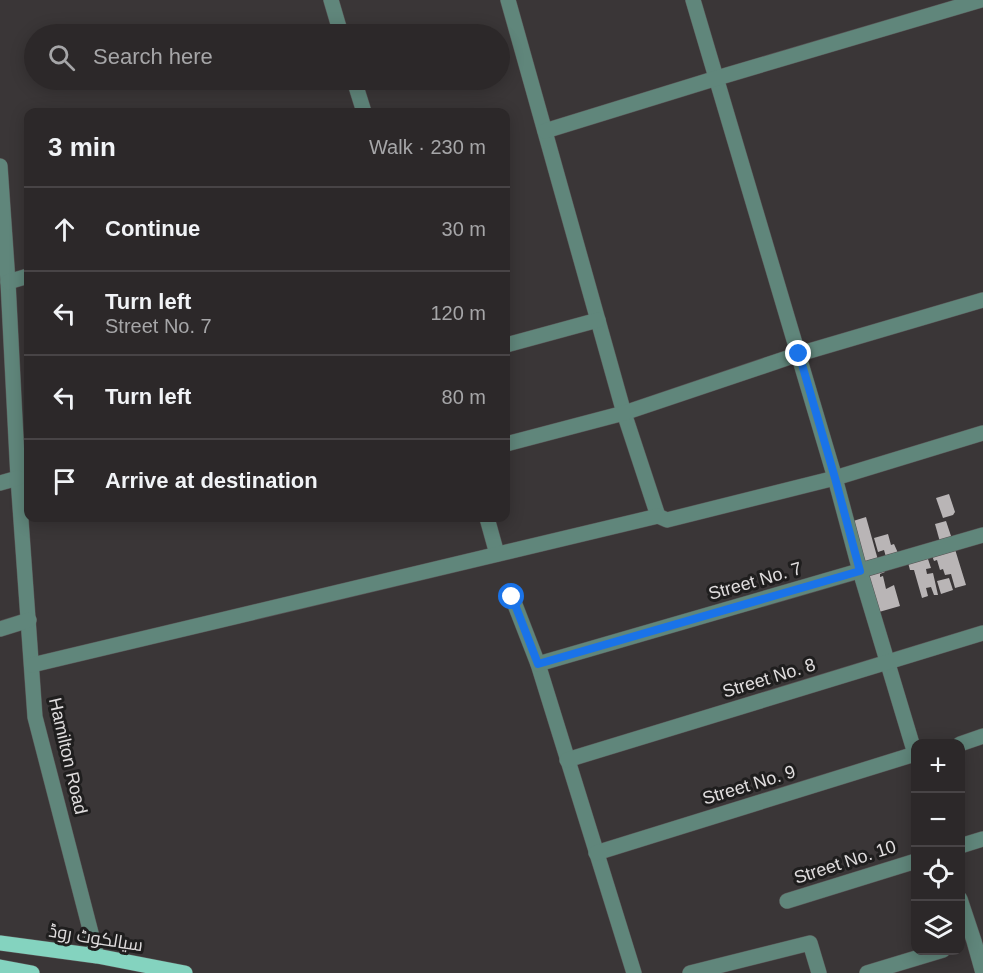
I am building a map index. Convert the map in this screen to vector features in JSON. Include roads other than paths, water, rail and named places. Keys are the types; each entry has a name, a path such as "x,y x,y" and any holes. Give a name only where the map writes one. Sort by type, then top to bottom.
{"main road":[{"name":"سیالکوٹ روڈ","path":"0,943 97,956 169,972 185,973"},
{"path":"16,970 21,945"},
{"path":"0,967 32,973"}],"street":[{"path":"331,0 338,24"},
{"path":"508,0 624,413 658,516"},
{"path":"693,0 799,354 911,741"},
{"path":"545,131 981,0"},
{"path":"357,90 363,108"},
{"name":"Hamilton Road","path":"0,166 13,383 22,481 35,717 97,956"},
{"path":"8,282 24,277"},
{"path":"510,443 624,413 799,354 983,300"},
{"path":"510,344 598,320"},
{"path":"13,383 24,380"},
{"path":"32,665 658,516 668,520 835,478 983,434"},
{"path":"0,483 22,481"},
{"path":"488,522 497,554"},
{"name":"Street No. 7","path":"538,664 983,534"},
{"path":"512,597 538,664 634,973"},
{"path":"0,629 28,620"},
{"name":"Street No. 8","path":"567,760 983,633"},
{"path":"965,742 983,736"},
{"name":"Street No. 9","path":"596,853 911,756"},
{"path":"965,844 983,839"},
{"name":"Street No. 10","path":"787,901 911,862"},
{"path":"961,901 983,973"},
{"path":"690,973 810,942 819,973"},
{"path":"867,973 928,955"}]}
